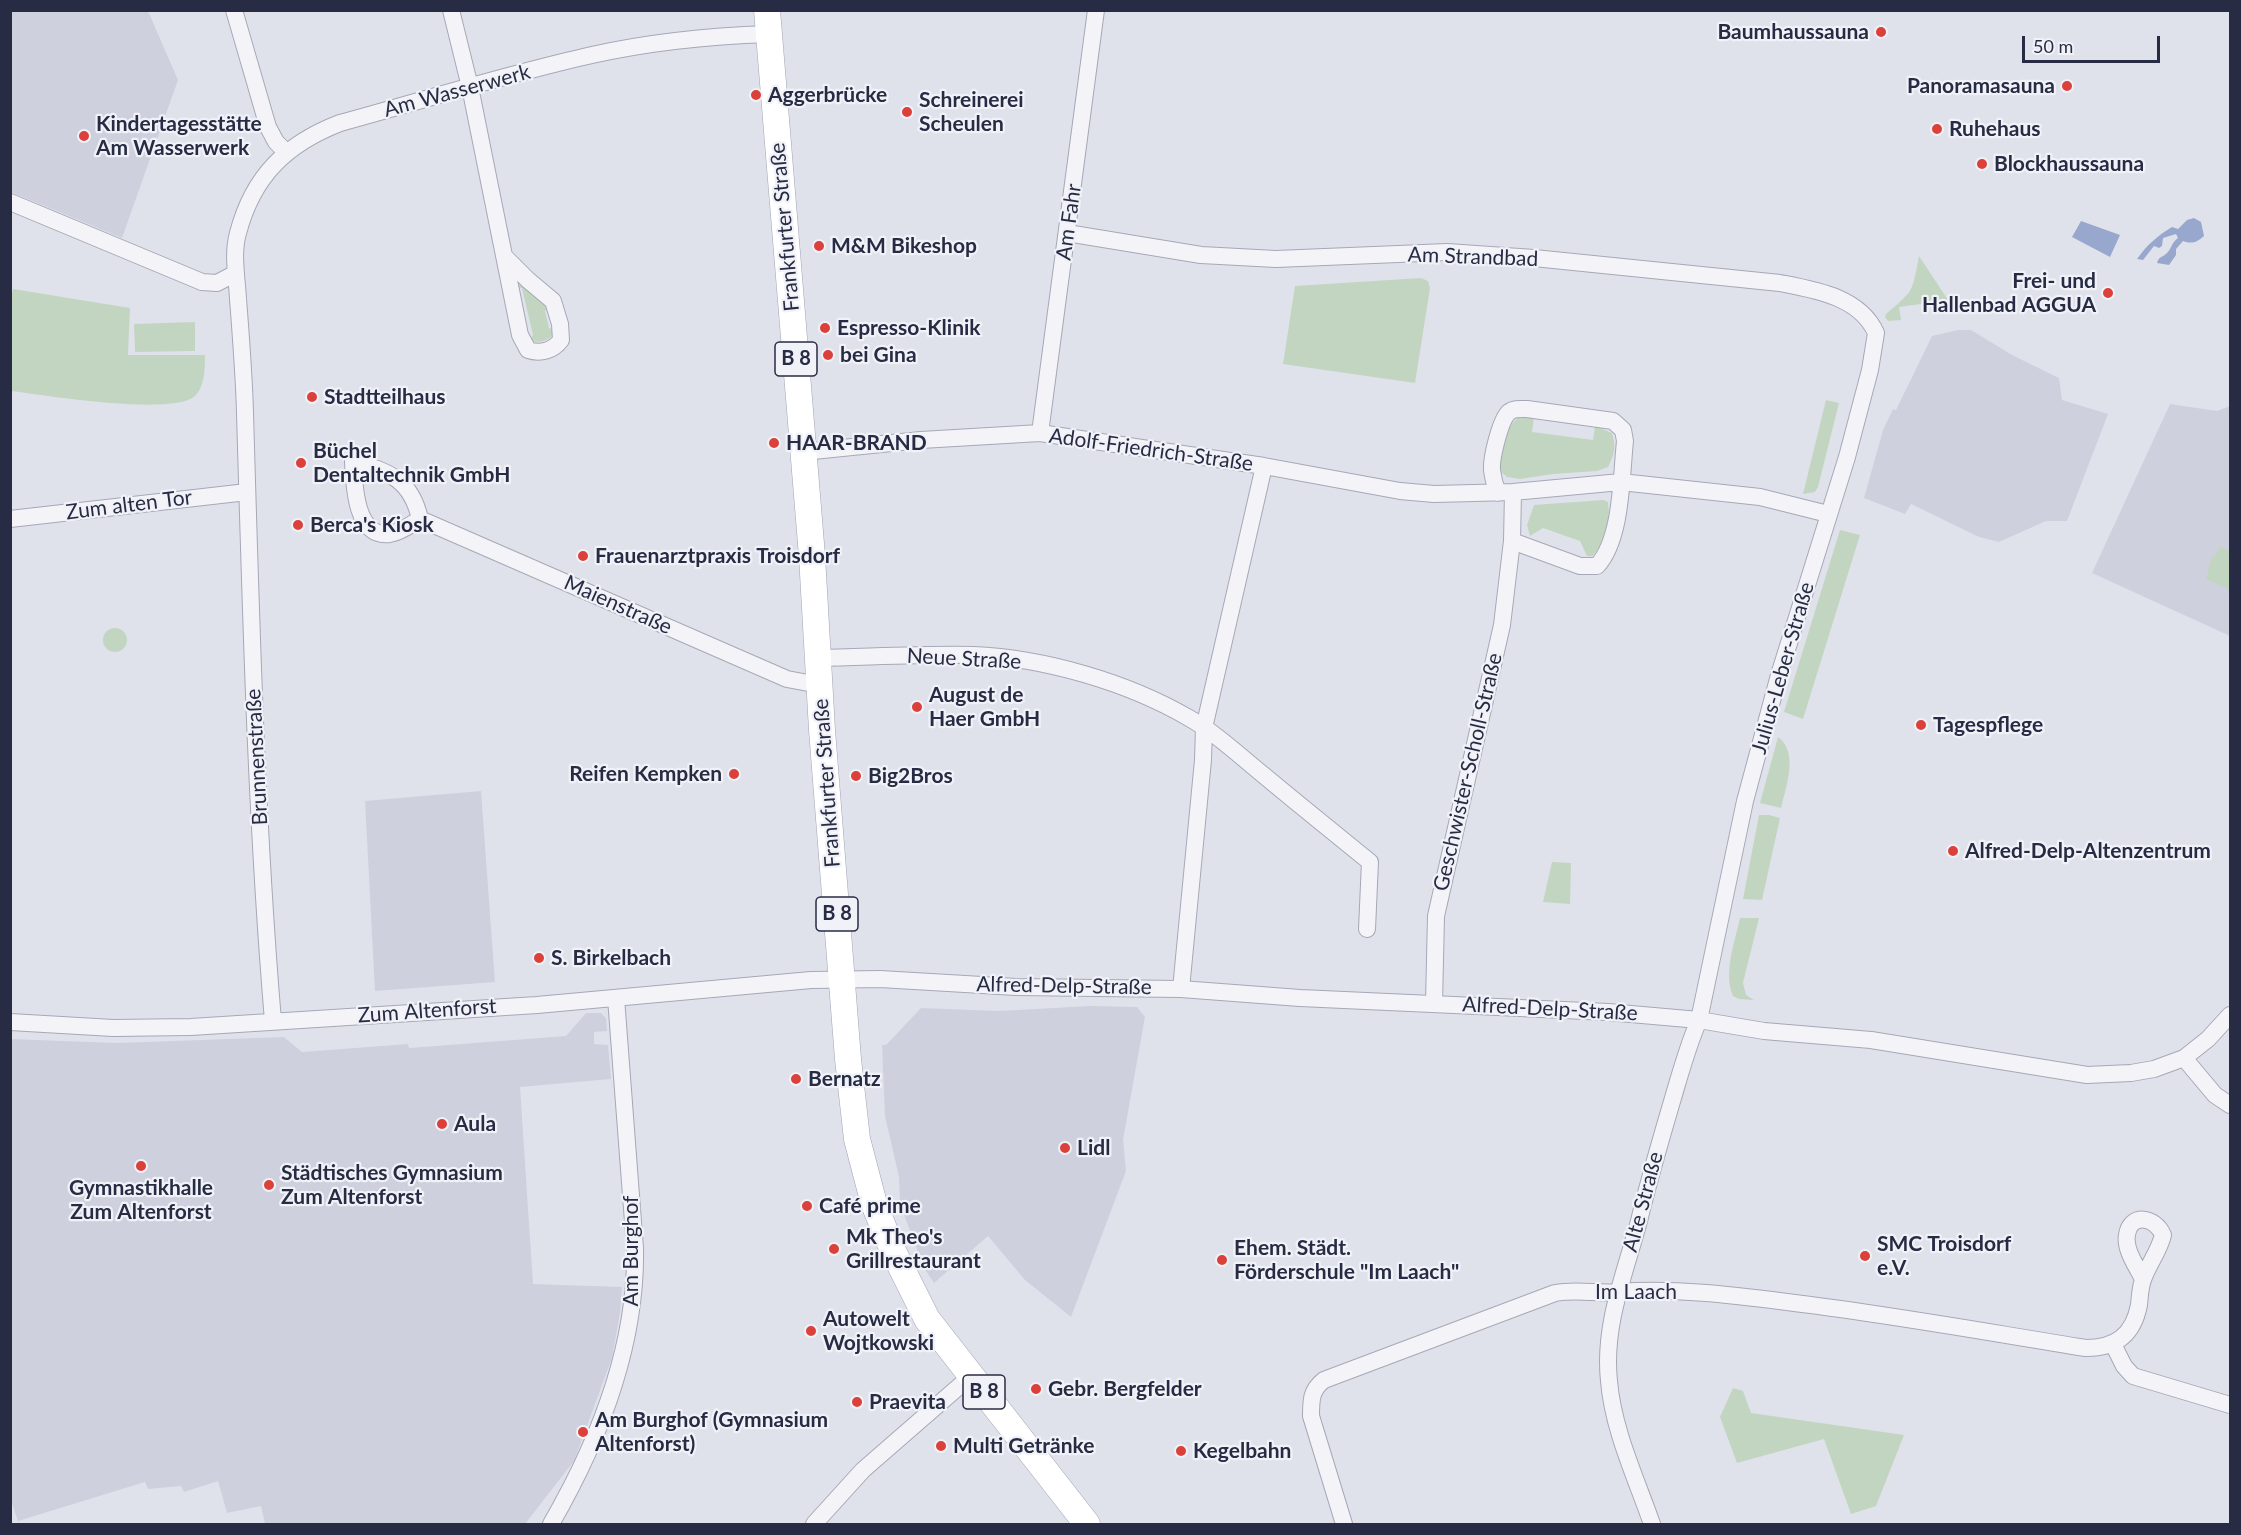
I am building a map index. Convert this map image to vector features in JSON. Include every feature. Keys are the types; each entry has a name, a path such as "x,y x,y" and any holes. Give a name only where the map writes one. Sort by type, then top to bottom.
{"main road":[{"name":"Frankfurter Straße","path":"768,22 803,452 852,1111 868,1187 892,1249 927,1319 1087,1524"}],"street":[{"path":"234,10 268,127 276,142 286,152"},
{"path":"451,10 470,87 514,311 523,345 528,350 536,352 551,349 561,340 560,324 553,301 521,275 505,257"},
{"name":"Am Fahr","path":"1041,433 1096,10"},
{"name":"Am Wasserwerk","path":"247,492 243,374 235,262 237,234 246,209 265,174 286,152 311,135 340,123 470,87 591,55 638,46 737,35 768,22"},
{"path":"10,201 202,282 217,283 236,273"},
{"name":"Am Strandbad","path":"1067,233 1201,255 1276,259 1448,252 1534,258 1780,283 1817,290 1858,309 1870,320"},
{"name":"Julius-Leber-Straße","path":"1699,1020 1745,801 1779,675 1847,457 1874,352 1876,333 1870,320"},
{"path":"1506,493 1492,473 1492,458 1504,420 1509,412 1516,409 1613,421 1620,426 1625,435 1619,516 1605,555 1597,566 1580,566 1512,542"},
{"name":"Adolf-Friedrich-Straße","path":"803,452 921,440 1041,433 1264,466 1400,491 1434,494 1506,493 1621,482 1760,497 1828,514"},
{"path":"353,461 380,469 410,490 420,519 403,529 387,534 371,528 361,517 355,491 353,461"},
{"path":"1181,989 1203,760 1204,728 1264,466"},
{"name":"Zum alten Tor","path":"10,519 247,492"},
{"name":"Brunnenstraße","path":"247,492 252,654 273,1021"},
{"name":"Geschwister-Scholl-Straße","path":"1434,1003 1436,916 1502,625 1512,542 1506,493"},
{"name":"Maienstraße","path":"420,519 787,679 819,684"},
{"name":"Neue Straße","path":"818,658 974,655 1019,660 1061,668 1124,688 1173,710 1204,728 1370,862 1367,929"},
{"name":"Zum Altenforst","path":"10,1022 124,1028 191,1027 616,998 843,979"},
{"name":"Alfred-Delp-Straße","path":"843,979 1016,987 1181,989 1300,998 1608,1012 1699,1020 1764,1031 1871,1040 2087,1075 2131,1073 2154,1069 2184,1058 2208,1040 2230,1015"},
{"name":"Am Burghof","path":"551,1524 572,1487 609,1399 632,1315 636,1282 635,1248 616,998"},
{"name":"Alte Straße","path":"1652,1524 1621,1439 1610,1391 1608,1342 1617,1293 1689,1043 1699,1020"},
{"path":"2184,1058 2215,1095 2230,1105"},
{"path":"2142,1279 2138,1309 2132,1325 2126,1334 2113,1344 2124,1366 2133,1376 2230,1405"},
{"name":"Im Laach","path":"1344,1524 1311,1416 1312,1394 1319,1384 1555,1293 1661,1290 1714,1294 1811,1305 2086,1348 2100,1348 2113,1344"},
{"path":"814,1524 868,1465 971,1376"}],"shaded area":[{"name":"Kindertagesstätte Am Wasserwerk","path":"10,11 148,11 178,80 122,238 11,192"},
{"path":"1958,330 1971,330 2012,355 2059,378 2062,400 2108,414 2067,521 2046,521 1999,542 1979,537 1911,504 1905,514 1864,498 1883,430 1893,409 1896,410 1932,336"},
{"path":"2170,404 2217,411 2230,406 2230,636 2092,573"},
{"path":"481,791 495,982 375,991 365,801"},
{"path":"1090,1006 1137,1007 1145,1017 1123,1140 1126,1171 1071,1317 1025,1280 988,1236 934,1283 924,1268 900,1204 899,1177 885,1116 882,1045 886,1045 921,1008 999,1011"},
{"name":"Städtisches Gymnasium Zum Altenforst","path":"586,1013 601,1013 606,1018 607,1031 594,1032 594,1044 608,1045 611,1079 520,1087 533,1284 622,1287 620,1313 612,1358 574,1461 525,1524 265,1524 261,1506 227,1513 218,1481 184,1492 181,1486 148,1489 145,1482 18,1521 10,1498 10,1039 117,1043 284,1037 302,1052 408,1044 409,1048 566,1036"}],"green space":[{"path":"1919,256 1953,309 1946,314 1943,301 1899,307 1901,320 1888,321 1886,314 1907,295 1913,284"},
{"path":"1421,278 1428,281 1430,288 1415,383 1283,364 1295,286"},
{"path":"520,283 549,308 545,311 549,328 554,334 546,340 536,342 530,340 533,335 522,288 518,288"},
{"path":"13,289 130,308 128,355 205,355 204,376 199,391 184,401 137,404 78,400 11,391 10,302"},
{"path":"195,322 195,351 135,352 134,324"},
{"path":"1826,400 1839,403 1818,487 1815,492 1803,494"},
{"path":"1520,417 1534,417 1532,432 1593,440 1595,426 1612,433 1614,450 1608,467 1597,471 1520,479 1507,477 1500,471 1502,449 1510,426"},
{"path":"1603,500 1608,502 1608,524 1601,544 1593,556 1587,556 1580,541 1543,528 1530,536 1527,525 1534,505"},
{"path":"1840,530 1860,535 1803,719 1784,712"},
{"path":"2220,546 2230,551 2230,590 2206,579 2212,556 2215,557"},
{"path":"115,628 123,632 127,640 123,648 115,652 107,648 103,640 107,632"},
{"path":"1778,737 1788,751 1789,761 1788,780 1781,808 1760,803"},
{"path":"1759,815 1780,818 1762,900 1743,899"},
{"path":"1552,862 1571,863 1570,904 1543,902"},
{"path":"1740,918 1759,918 1743,983 1746,995 1754,1000 1739,999 1733,996 1730,987 1731,957"},
{"path":"1733,1388 1743,1391 1751,1413 1904,1435 1876,1506 1851,1514 1824,1439 1737,1463 1720,1417"}],"water":[{"path":"2194,218 2201,222 2204,236 2194,242 2183,241 2176,249 2176,255 2169,265 2157,263 2178,238 2176,234 2163,238 2162,246 2159,248 2154,246 2143,260 2137,259 2162,234 2172,227 2178,229 2187,220"},
{"path":"2081,221 2120,235 2110,257 2072,237"}],"place":[{"name":"Baumhaussauna","path":"1881,32"},
{"name":"Panoramasauna","path":"2067,86"},
{"name":"Aggerbrücke","path":"756,95"},
{"name":"Schreinerei Scheulen","path":"907,112"},
{"name":"Ruhehaus","path":"1937,129"},
{"name":"Kindertagesstätte Am Wasserwerk","path":"84,136"},
{"name":"Blockhaussauna","path":"1982,164"},
{"name":"M&M Bikeshop","path":"819,246"},
{"name":"Frei- und Hallenbad AGGUA","path":"2108,293"},
{"name":"Espresso-Klinik","path":"825,328"},
{"name":"bei Gina","path":"828,355"},
{"name":"Stadtteilhaus","path":"312,397"},
{"name":"HAAR-BRAND","path":"774,443"},
{"name":"Büchel Dentaltechnik GmbH","path":"301,463"},
{"name":"Berca's Kiosk","path":"298,525"},
{"name":"Frauenarztpraxis Troisdorf","path":"583,556"},
{"name":"August de Haer GmbH","path":"917,707"},
{"name":"Tagespflege","path":"1921,725"},
{"name":"Reifen Kempken","path":"734,774"},
{"name":"Big2Bros","path":"856,776"},
{"name":"Alfred-Delp-Altenzentrum","path":"1953,851"},
{"name":"S. Birkelbach","path":"539,958"},
{"name":"Bernatz","path":"796,1079"},
{"name":"Aula","path":"442,1124"},
{"name":"Lidl","path":"1065,1148"},
{"name":"Gymnastikhalle Zum Altenforst","path":"141,1166"},
{"name":"Städtisches Gymnasium Zum Altenforst","path":"269,1185"},
{"name":"Café prime","path":"807,1206"},
{"name":"Mk Theo's Grillrestaurant","path":"834,1249"},
{"name":"SMC Troisdorf e.V.","path":"1865,1256"},
{"name":"Ehem. Städt. Förderschule \"Im Laach\"","path":"1222,1260"},
{"name":"Autowelt Wojtkowski","path":"811,1331"},
{"name":"Gebr. Bergfelder","path":"1036,1389"},
{"name":"Praevita","path":"857,1402"},
{"name":"Am Burghof (Gymnasium Altenforst)","path":"583,1432"},
{"name":"Multi Getränke","path":"941,1446"},
{"name":"Kegelbahn","path":"1181,1451"}]}
